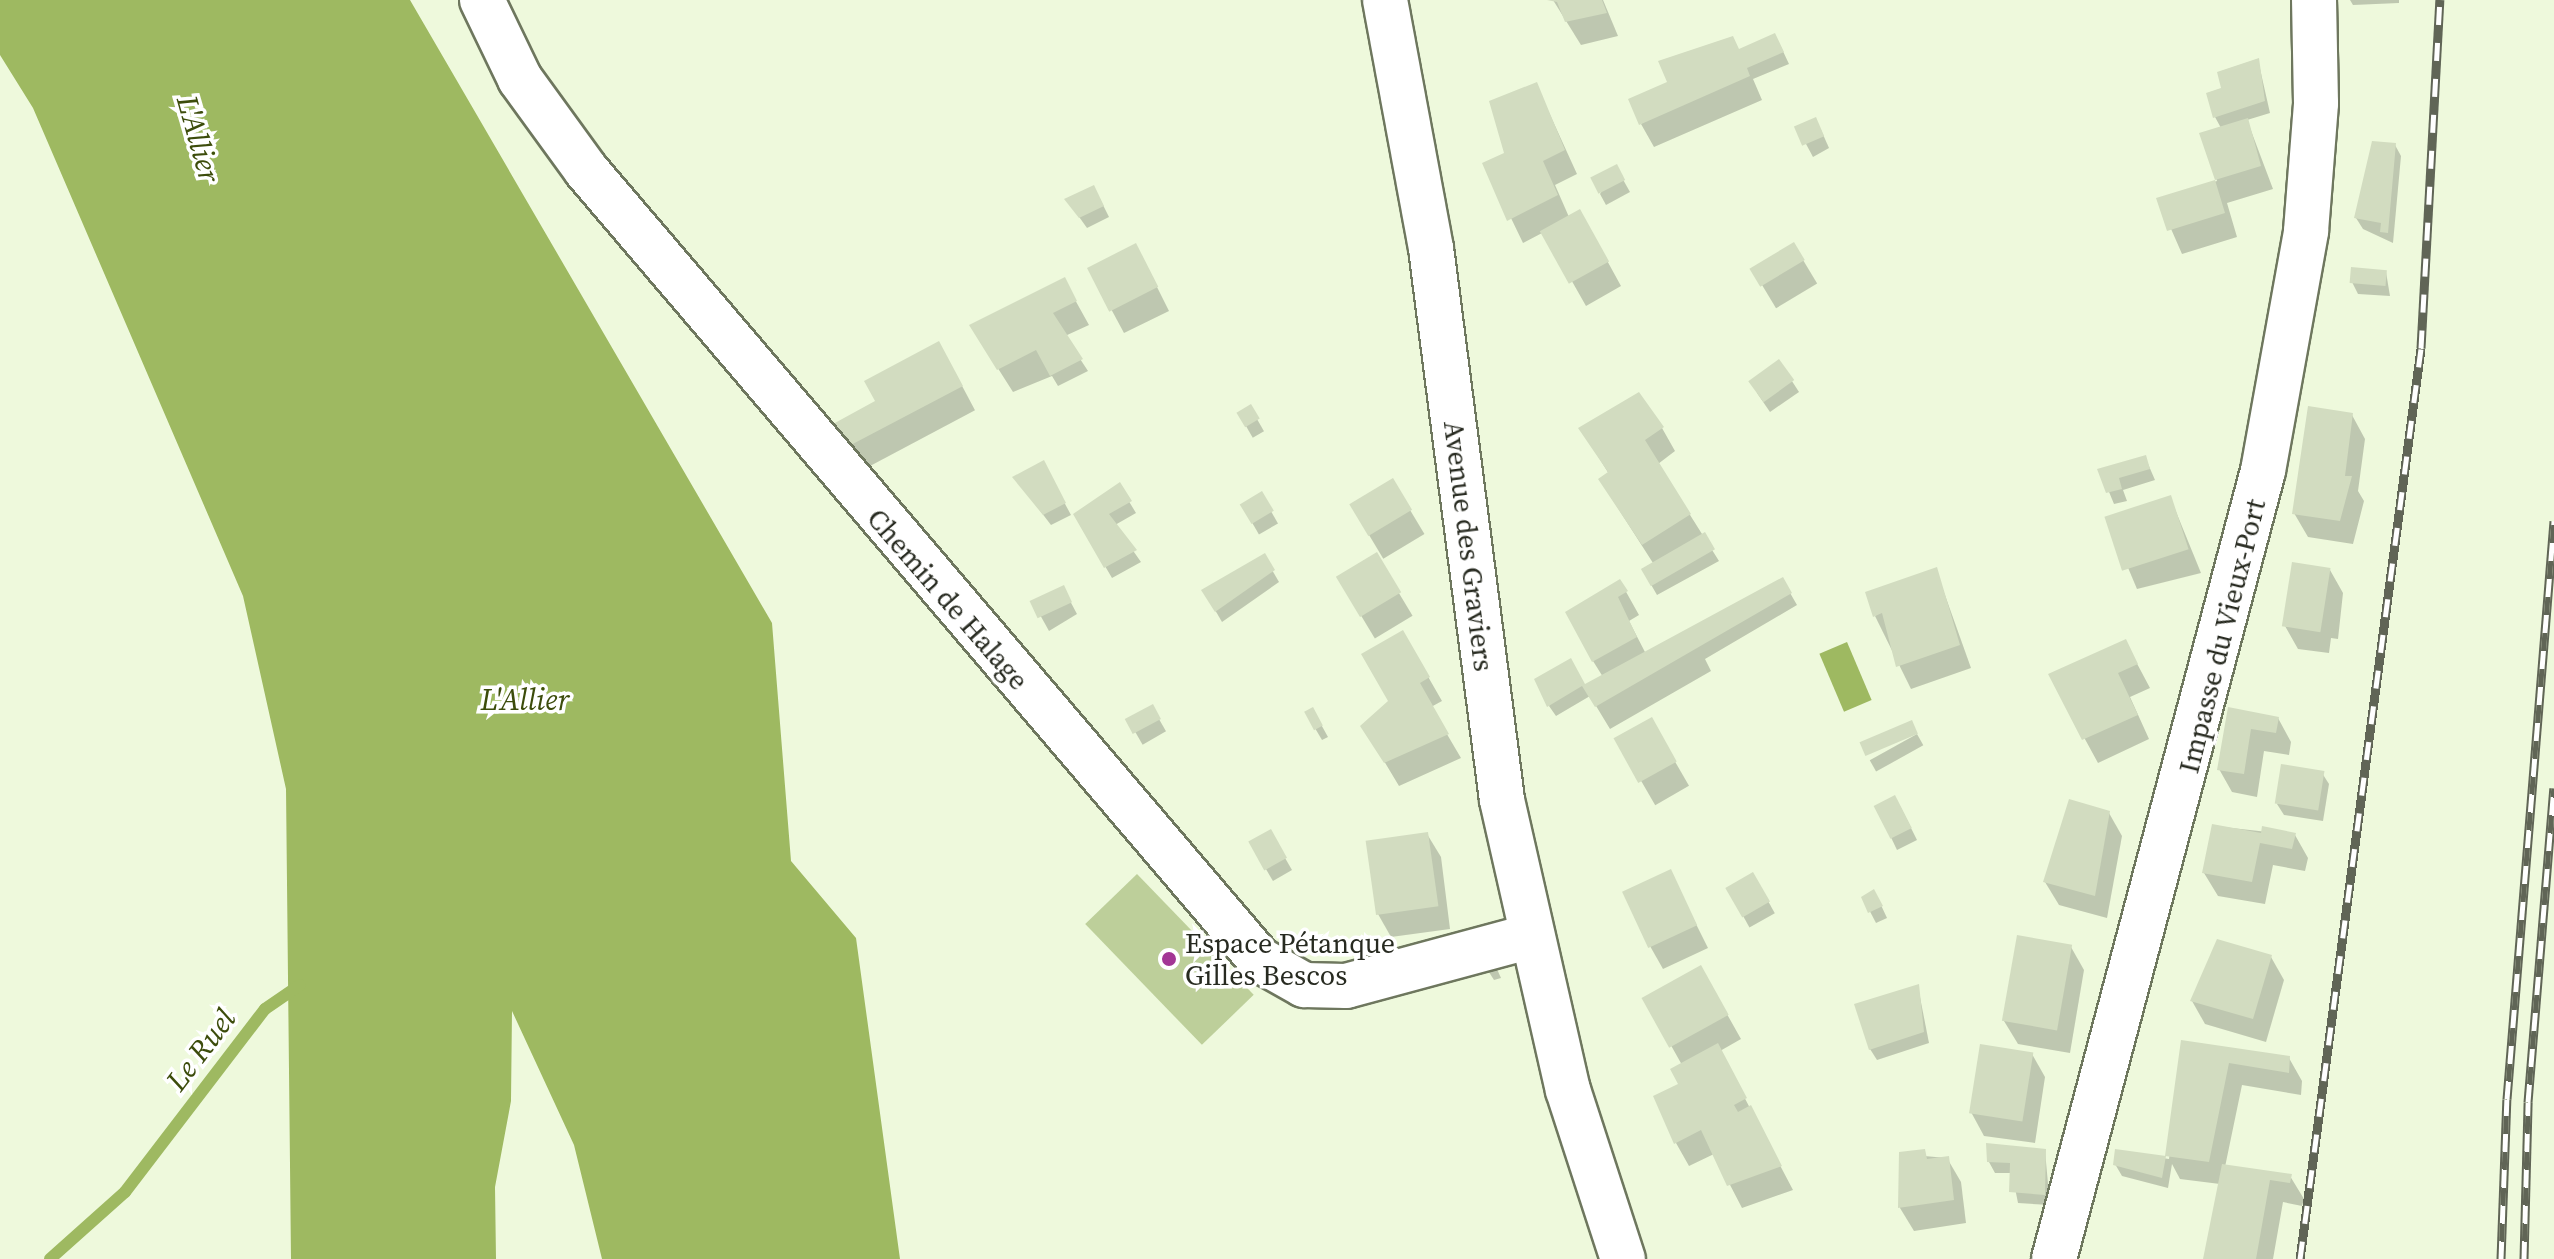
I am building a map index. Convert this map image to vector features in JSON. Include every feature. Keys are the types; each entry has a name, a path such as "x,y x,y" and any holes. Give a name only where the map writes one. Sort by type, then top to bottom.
{"street":[{"name":"Chemin de Halage","path":"482,0 520,79 586,170 1260,960 1304,985 1346,986 1531,936"},
{"name":"Avenue des Graviers","path":"1385,0 1431,248 1502,800 1568,1090 1623,1259"},
{"name":"Impasse du Vieux-Port","path":"2054,1259 2263,471 2306,231 2316,103 2314,0"},
{"name":"Avenue des Graviers","path":"1568,1090 1594,1259"}],"shaded area":[{"name":"Espace Pétanque Gilles Bescos","path":"1137,874 1254,995 1202,1045 1085,924"}],"water":[{"name":"L'Allier","path":"0,0 410,0 772,623 791,861 856,938 900,1259 602,1259 574,1145 512,1011 511,1101 495,1187 496,1259 291,1259 286,789 243,596 33,108 0,55"},
{"path":"1847,642 1872,700 1844,712 1819,654"}],"building":[{"path":"1547,0 1602,0 1607,13 1565,22 1557,2"},
{"path":"1775,33 1784,52 1747,68 1750,76 1639,125 1628,99 1667,82 1658,61 1733,36 1739,49"},
{"path":"2259,58 2265,101 2213,118 2206,93 2221,88 2217,72"},
{"path":"1537,82 1565,150 1543,161 1558,195 1507,221 1482,163 1504,153 1489,101"},
{"path":"1816,117 1824,136 1802,146 1794,126"},
{"path":"2248,118 2261,166 2215,180 2199,133"},
{"path":"2372,141 2396,143 2388,233 2380,232 2381,223 2354,218"},
{"path":"1617,164 1625,180 1598,194 1590,178"},
{"path":"2215,180 2225,213 2167,231 2156,198"},
{"path":"1094,185 1104,206 1079,218 1064,199"},
{"path":"1580,209 1609,261 1569,284 1540,231"},
{"path":"1794,242 1805,260 1760,287 1749,269"},
{"path":"1136,243 1158,287 1109,312 1087,268"},
{"path":"2351,267 2387,270 2385,286 2350,283"},
{"path":"1065,277 1077,301 1053,313 1083,359 1050,376 1036,350 997,370 969,325"},
{"path":"939,341 963,386 847,447 833,424 875,401 864,381"},
{"path":"1779,359 1794,380 1764,402 1748,381"},
{"path":"1639,392 1664,427 1645,440 1691,514 1642,545 1598,479 1608,472 1578,428"},
{"path":"1251,404 1260,419 1245,427 1236,413"},
{"path":"2308,406 2353,413 2345,476 2352,476 2340,521 2292,514"},
{"path":"2146,455 2150,469 2119,478 2122,489 2106,493 2097,469"},
{"path":"1044,460 1066,503 1043,515 1012,477"},
{"path":"1393,478 1412,510 1368,536 1349,504"},
{"path":"1120,482 1132,501 1109,514 1137,550 1104,568 1073,514"},
{"path":"1262,491 1274,511 1252,524 1240,504"},
{"path":"2171,495 2189,549 2122,571 2104,517"},
{"path":"1705,532 1715,549 1651,586 1641,569"},
{"path":"1377,552 1401,592 1360,617 1336,577"},
{"path":"1265,553 1275,570 1215,612 1201,590"},
{"path":"2292,562 2331,568 2320,632 2282,626"},
{"path":"1937,567 1960,645 1896,667 1882,613 1873,617 1865,592"},
{"path":"1783,577 1792,593 1595,707 1582,686 1547,707 1534,679 1571,658 1585,684"},
{"path":"1620,579 1628,591 1618,597 1637,637 1592,662 1565,612"},
{"path":"1064,585 1072,602 1038,618 1030,601"},
{"path":"1403,630 1430,677 1420,683 1449,734 1384,763 1360,726 1388,701 1361,654"},
{"path":"2126,639 2138,664 2118,673 2138,715 2082,740 2048,674"},
{"path":"1153,704 1161,719 1133,734 1125,719"},
{"path":"1313,707 1323,726 1314,730 1304,712"},
{"path":"2228,707 2279,717 2276,733 2251,729 2244,774 2217,770"},
{"path":"1652,717 1677,762 1638,783 1614,738"},
{"path":"1912,720 1918,734 1865,756 1860,742"},
{"path":"2281,764 2324,771 2318,810 2275,804"},
{"path":"1895,795 1912,828 1890,839 1874,806"},
{"path":"2069,799 2110,811 2095,896 2043,882"},
{"path":"2212,824 2261,833 2262,826 2296,833 2292,849 2260,843 2252,882 2202,873"},
{"path":"1271,829 1287,858 1264,870 1248,842"},
{"path":"1428,832 1438,906 1376,915 1366,841"},
{"path":"1671,869 1697,925 1648,948 1622,892"},
{"path":"1753,872 1770,901 1742,917 1725,888"},
{"path":"1874,889 1883,906 1868,913 1861,897"},
{"path":"2017,935 2072,945 2057,1030 2002,1021"},
{"path":"2217,939 2272,955 2253,1019 2190,1001"},
{"path":"1701,965 1729,1015 1669,1048 1642,998"},
{"path":"1919,984 1924,1032 1869,1050 1854,1004"},
{"path":"2181,1040 2290,1056 2289,1073 2229,1063 2209,1162 2165,1156"},
{"path":"1718,1043 1747,1098 1734,1105 1738,1112 1751,1105 1782,1166 1727,1186 1701,1130 1674,1144 1653,1096 1678,1084 1670,1069"},
{"path":"1980,1044 2033,1052 2022,1122 1969,1113"},
{"path":"1986,1143 2046,1149 2045,1195 2009,1192 2010,1163 1987,1162"},
{"path":"1925,1149 1927,1159 1949,1156 1954,1200 1898,1208 1899,1152"},
{"path":"2115,1149 2166,1156 2162,1178 2113,1165"},
{"path":"2222,1164 2292,1174 2290,1183 2270,1180 2256,1259 2203,1259"}],"waterway":[{"name":"Le Ruel","path":"50,1259 125,1192 265,1009 300,985"}],"railway":[{"path":"2300,1259 2421,348 2440,0"},
{"path":"2501,1259 2507,1099 2554,521"},
{"path":"2524,1259 2528,1102 2554,788"}],"place":[{"name":"Espace Pétanque Gilles Bescos","path":"1169,959"}]}
